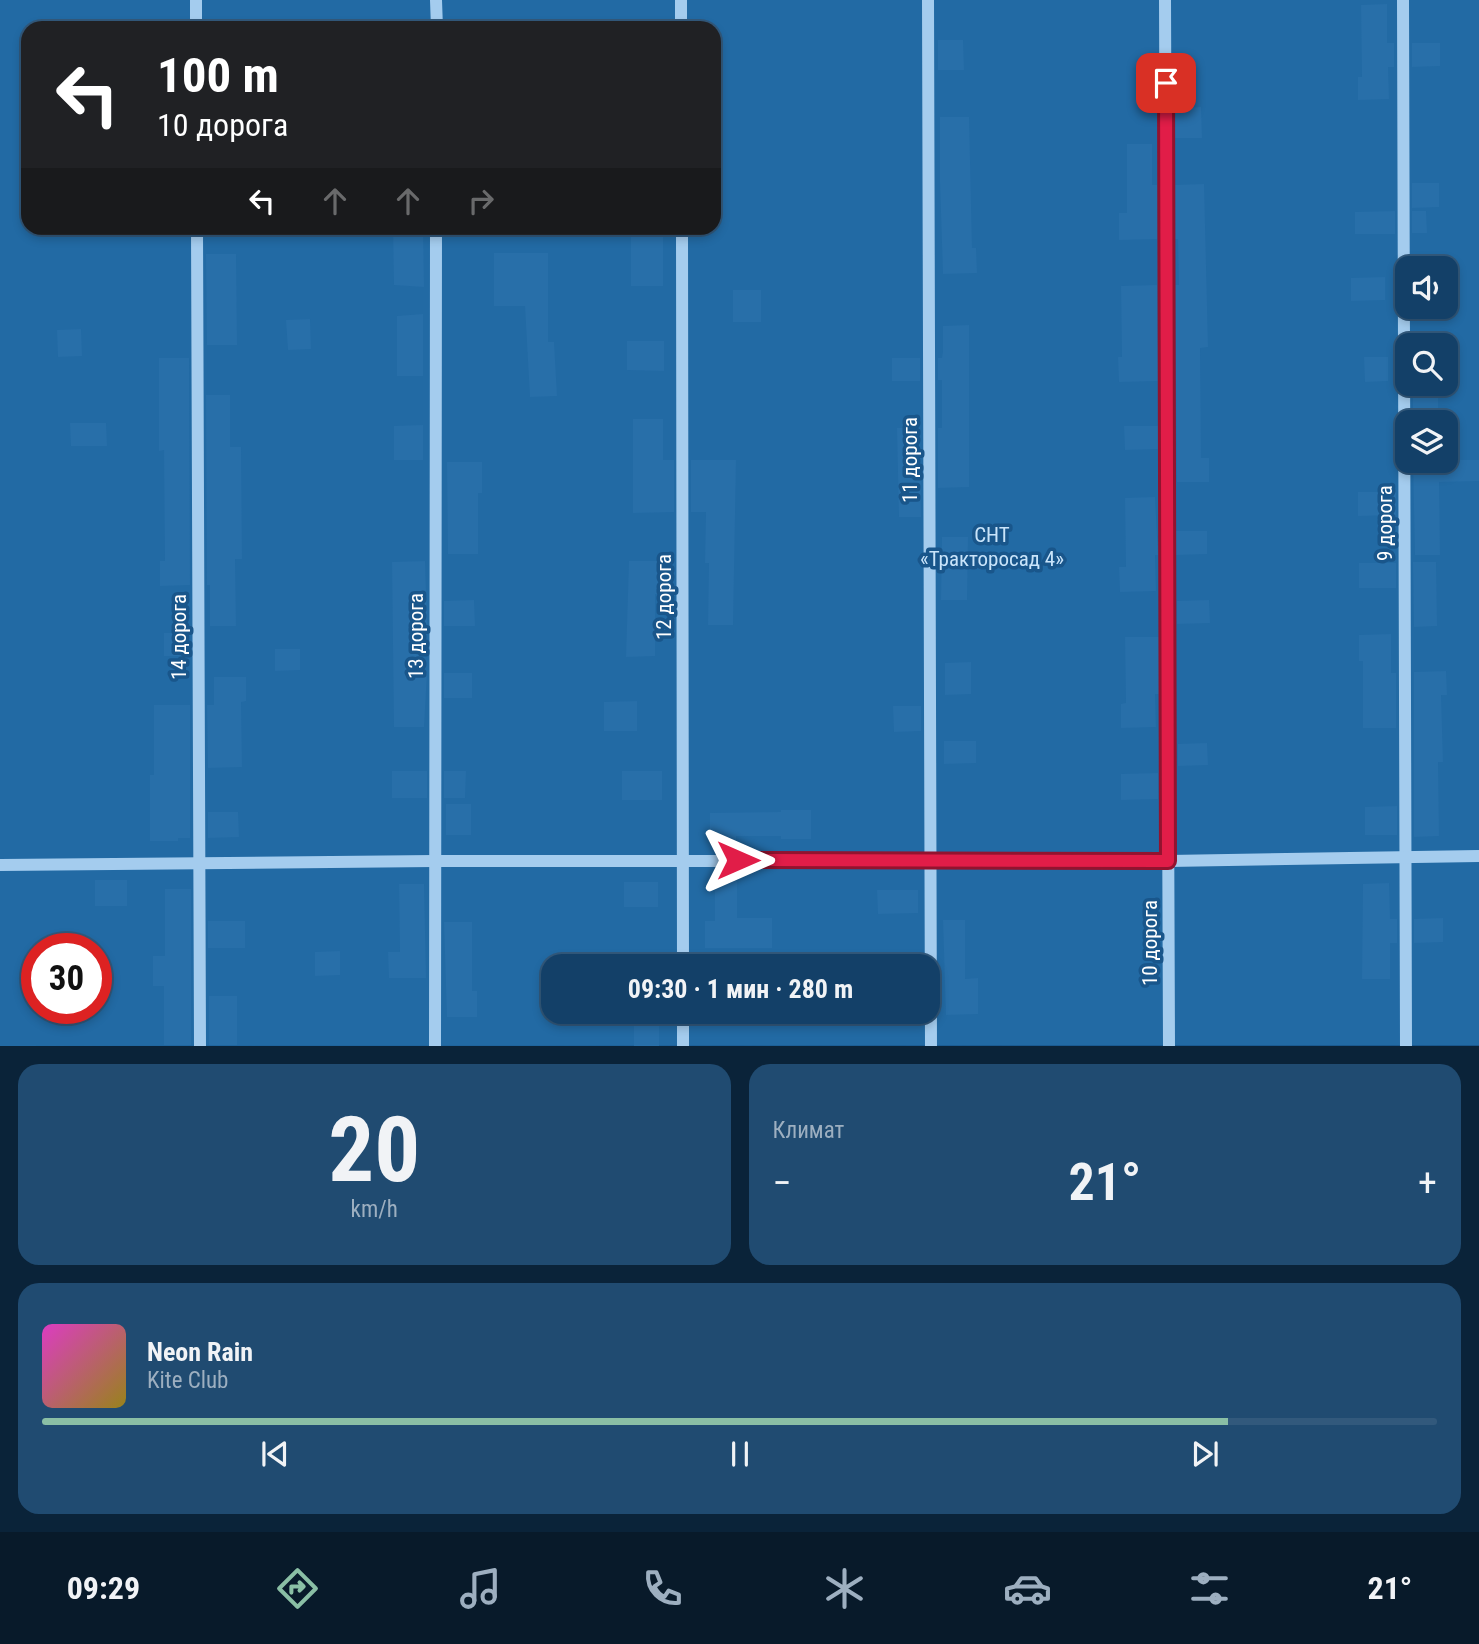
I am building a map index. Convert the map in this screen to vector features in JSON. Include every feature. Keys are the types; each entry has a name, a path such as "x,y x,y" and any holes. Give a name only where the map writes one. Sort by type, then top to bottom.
{"street":[{"path":"196,0 196,21"},
{"path":"436,0 437,21"},
{"path":"681,0 681,21"},
{"name":"11 дорога","path":"928,0 931,1045"},
{"name":"10 дорога","path":"1165,0 1169,1045"},
{"name":"9 дорога","path":"1403,0 1406,1045"},
{"name":"14 дорога","path":"197,235 200,1045"},
{"name":"13 дорога","path":"435,1045 436,235"},
{"name":"12 дорога","path":"682,235 683,954"},
{"path":"0,865 684,860 1168,861 1479,856"},
{"path":"683,1024 683,1045"}],"green space":[{"name":"СНТ «Тракторосад 4»","path":"0,0 1479,0 1479,1045 0,1046"}],"building":[{"path":"1387,4 1387,43 1394,43 1394,67 1388,67 1389,99 1358,100 1358,77 1362,77 1361,5"},
{"path":"938,40 963,40 964,70 938,70"},
{"path":"1412,43 1440,43 1440,66 1412,67"},
{"path":"1201,107 1202,138 1175,138 1175,108"},
{"path":"940,117 969,117 972,248 976,248 977,273 943,274"},
{"path":"1127,144 1152,144 1152,185 1157,185 1157,239 1119,240 1119,213 1127,213"},
{"path":"1412,183 1439,183 1439,207 1412,208"},
{"path":"1204,184 1208,347 1200,348 1201,458 1209,458 1209,482 1177,482 1175,285 1179,285 1174,185"},
{"path":"1395,211 1395,234 1355,234 1355,212"},
{"path":"1412,211 1426,211 1427,233 1412,233"},
{"path":"393,235 423,235 424,287 394,285"},
{"path":"631,235 663,235 663,286 631,286"},
{"path":"494,253 548,253 548,342 554,342 557,396 530,397 525,306 494,306"},
{"path":"206,254 236,254 237,345 207,345"},
{"path":"1385,277 1385,300 1351,301 1351,278"},
{"path":"1157,285 1158,381 1119,382 1118,357 1122,357 1121,286"},
{"path":"733,290 761,290 761,322 733,322"},
{"path":"423,314 423,376 397,376 397,316"},
{"path":"310,319 311,349 288,350 286,320"},
{"path":"969,325 969,487 938,488 938,428 942,428 942,380 938,380 938,358 942,358 943,326"},
{"path":"81,329 82,356 58,357 57,330"},
{"path":"627,341 664,341 664,371 627,370"},
{"path":"1364,357 1388,357 1388,381 1365,382"},
{"path":"159,358 189,358 190,585 160,586 160,561 165,561 164,450 159,451"},
{"path":"892,358 920,358 920,381 892,381"},
{"path":"206,395 230,395 230,447 241,447 242,559 235,559 236,626 210,626 210,585 207,585"},
{"path":"1413,396 1438,396 1438,410 1413,410"},
{"path":"633,419 663,419 663,460 674,460 674,512 633,513"},
{"path":"70,423 106,423 107,446 71,446"},
{"path":"423,425 423,460 394,460 394,426"},
{"path":"1124,426 1158,426 1158,449 1125,450"},
{"path":"897,428 920,428 921,517 899,517"},
{"path":"691,460 736,460 733,625 708,625 706,512 691,512"},
{"path":"1458,460 1479,460 1479,481 1439,482 1440,555 1415,555 1413,473 1458,473"},
{"path":"447,462 482,462 482,493 478,493 478,554 448,554"},
{"path":"1358,492 1396,492 1396,515 1358,516"},
{"path":"1155,497 1158,555 1155,555 1156,591 1120,592 1119,567 1126,567 1125,498"},
{"path":"1176,531 1207,531 1207,554 1176,555"},
{"path":"942,537 968,537 967,600 941,600"},
{"path":"425,561 427,626 422,626 422,673 427,673 424,727 394,727 392,562"},
{"path":"629,561 661,561 660,594 655,594 655,656 626,657"},
{"path":"1413,562 1436,562 1437,626 1414,627"},
{"path":"1359,563 1396,563 1396,588 1359,588"},
{"path":"474,600 475,626 444,626 444,601"},
{"path":"1209,600 1210,623 1177,624 1177,601"},
{"path":"164,633 189,633 189,656 164,656"},
{"path":"1391,634 1391,673 1396,673 1396,728 1363,728 1363,661 1359,661 1359,635"},
{"path":"1125,637 1159,637 1156,727 1121,728 1121,704 1126,703"},
{"path":"275,649 300,649 300,670 275,671"},
{"path":"971,662 971,694 945,695 945,663"},
{"path":"1446,671 1447,695 1441,695 1443,762 1438,762 1439,836 1414,837 1414,672"},
{"path":"444,673 472,673 472,698 444,698"},
{"path":"214,677 246,677 246,701 241,702 242,767 208,768 207,705 214,705"},
{"path":"637,701 637,731 604,731 604,702"},
{"path":"154,705 190,705 190,838 178,838 178,841 150,841"},
{"path":"893,706 921,706 921,731 894,732"},
{"path":"944,741 976,741 976,763 944,764"},
{"path":"1207,743 1208,765 1178,766 1178,744"},
{"path":"392,771 427,771 427,798 392,798"},
{"path":"444,771 466,771 465,798 444,798"},
{"path":"622,771 662,771 662,800 622,800"},
{"path":"1158,773 1158,799 1121,800 1121,774"},
{"path":"446,804 471,804 471,835 446,835"},
{"path":"1397,806 1397,835 1365,835 1365,807"},
{"path":"811,810 811,839 736,836 736,852 715,852 715,836 710,836 710,813"},
{"path":"208,812 238,812 239,837 208,838"},
{"path":"715,870 737,870 737,918 772,918 772,948 705,948 705,921 715,921"},
{"path":"95,880 127,880 127,906 95,906"},
{"path":"624,882 658,882 658,907 624,907"},
{"path":"1389,883 1390,919 1397,919 1397,943 1390,943 1390,979 1362,979 1363,884"},
{"path":"399,884 424,884 426,978 389,978 388,952 400,952"},
{"path":"165,889 191,889 191,1045 164,1045 164,986 153,986 153,956 165,956"},
{"path":"877,890 918,890 918,913 878,914"},
{"path":"1443,918 1443,942 1414,943 1414,919"},
{"path":"943,920 965,920 965,979 978,978 978,1014 946,1015"},
{"path":"208,921 245,921 245,948 208,948"},
{"path":"444,922 472,922 472,991 477,991 477,1017 447,1017"},
{"path":"340,951 340,975 315,976 315,952"},
{"path":"209,996 237,996 237,1045 209,1045"},
{"path":"634,1024 659,1024 659,1046 634,1046"}],"route":[{"path":"738,860 1168,861 1166,83"}]}
